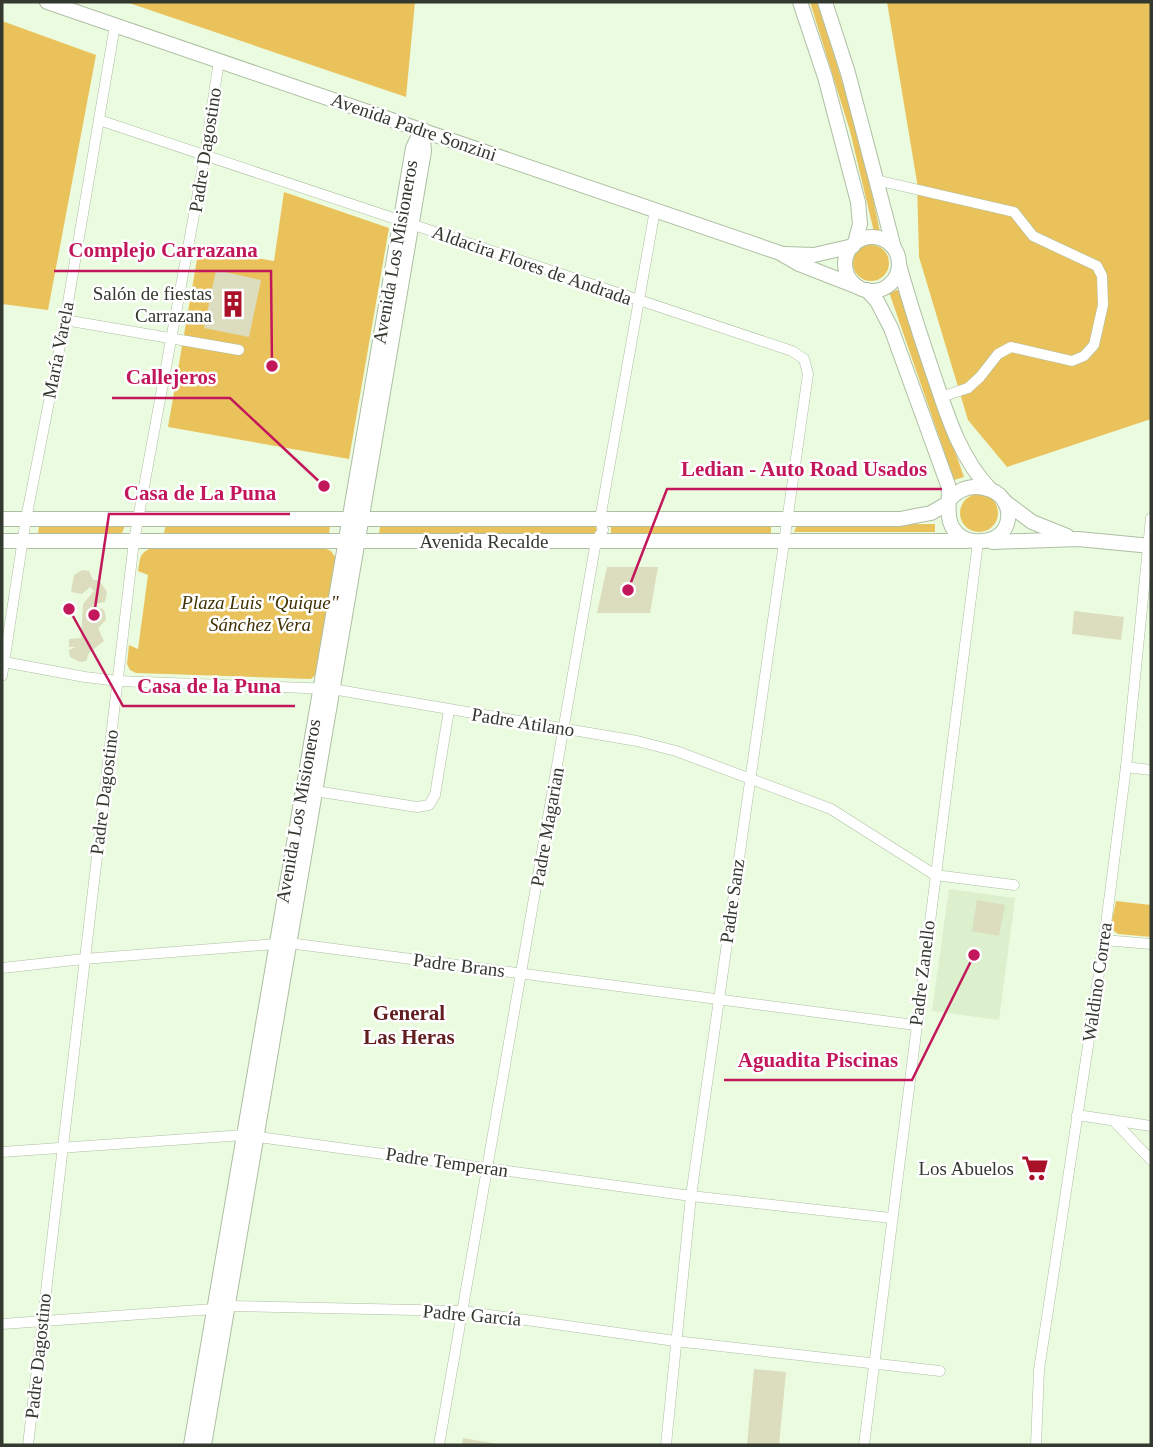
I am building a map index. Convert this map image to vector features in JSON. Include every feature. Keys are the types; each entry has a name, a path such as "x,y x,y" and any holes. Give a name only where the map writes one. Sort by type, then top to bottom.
{"main road":[{"name":"Avenida Padre Sonzini","path":"47,2 780,253 813,270 863,288"},
{"path":"800,2 825,77 858,202 860,224 854,244 846,257 847,274 877,301 891,328 948,485 952,527 978,541 999,537 1007,527 1007,510 1004,501 990,489 964,454 941,397 912,314 848,73 825,2"},
{"name":"Avenida Los Misioneros","path":"204,1445 221,1307 406,222 424,152 422,129"},
{"path":"854,244 871,237 888,242 894,248"},
{"name":"Avenida Padre Sonzini","path":"780,253 814,255 854,244"},
{"path":"863,288 885,288 897,274 899,265"},
{"path":"949,501 960,490 969,487 990,489"},
{"name":"Avenida Recalde","path":"2,519 900,519 931,513 949,501"},
{"name":"Avenida Recalde","path":"1004,501 1032,522 1050,531 1078,539"},
{"name":"Avenida Recalde","path":"2,541 1078,539 1150,546"},
{"name":"Avenida Los Misioneros","path":"282,944 315,791 326,689"},
{"name":"Avenida Los Misioneros","path":"191,1445 221,1307"}],"street":[{"name":"María Varela","path":"2,676 22,541 65,320 115,25"},
{"name":"Padre Dagostino","path":"28,1445 134,541 205,155 219,60"},
{"name":"Aldacira Flores de Andrada","path":"99,120 792,351 804,359"},
{"path":"876,180 1014,212 1033,236 1097,266 1102,276 1102,305 1094,345 1084,356 1072,361 1011,347 998,354 968,388 941,397"},
{"name":"Padre Magarian","path":"439,1445 596,541 603,530 600,519 655,210"},
{"path":"65,320 239,350"},
{"name":"Padre Sanz","path":"666,1445 691,1196 808,374 804,359"},
{"name":"Waldino Correa","path":"1036,1445 1039,1370 1104,940 1126,767 1151,518"},
{"name":"Padre Zanello","path":"864,1445 978,541"},
{"name":"Padre Atilano","path":"4,662 118,681 326,689 637,741 676,751 831,808 935,875 1014,885"},
{"path":"315,791 417,807 429,805 435,795 449,710"},
{"path":"1126,767 1151,770"},
{"path":"1104,940 1151,944"},
{"name":"Padre Brans","path":"2,968 282,944 915,1025"},
{"path":"1077,1115 1151,1126"},
{"path":"1113,1120 1151,1160"},
{"name":"Padre Temperan","path":"2,1152 250,1136 691,1196 891,1218"},
{"name":"Padre García","path":"2,1324 221,1307 462,1311 675,1341 940,1371"}],"shaded area":[{"path":"949,889 1015,898 999,1020 932,1011"}],"green space":[{"path":"126,2 415,2 406,97"},
{"path":"810,2 817,2 835,59 860,145 880,232 874,232 850,131"},
{"path":"887,2 1151,2 1151,419 1007,467 968,420 919,257 917,182"},
{"path":"2,21 96,55 48,310 2,304"},
{"path":"284,192 389,228 349,459 168,427 199,248 274,261"},
{"path":"871,245 884,250 889,263 884,276 871,281 858,276 853,263 858,250"},
{"path":"898,290 964,477 954,480 889,292"},
{"path":"979,494 993,499 998,513 993,527 979,532 965,527 960,513 965,499"},
{"path":"935,524 935,532 794,532 797,525"},
{"path":"166,525 330,526 329,534 164,533"},
{"path":"595,525 597,531 594,533 379,535 380,526"},
{"path":"771,525 771,533 611,533 611,526"},
{"path":"39,526 125,526 122,533 38,533"},
{"name":"Plaza Luis \"Quique\" Sánchez Vera","path":"324,548 331,551 336,558 316,674 311,679 136,673 130,670 127,664 129,645 138,649 148,575 138,571 140,558 149,549"},
{"path":"1116,901 1151,905 1151,937 1118,934 1114,931 1111,925"}],"building":[{"name":"Salón de fiestas Carrazana","path":"216,270 261,280 249,337 204,328"},
{"path":"607,567 658,567 650,613 597,613"},
{"path":"82,570 89,571 93,580 99,580 107,592 105,602 95,604 94,607 103,609 105,613 106,620 98,628 104,641 89,653 86,661 80,662 70,657 69,650 76,647 69,647 69,639 81,638 83,604 94,591 90,587 82,594 71,592 74,575"},
{"path":"1074,611 1124,617 1121,640 1072,634"},
{"path":"977,900 1005,905 999,936 972,931"},
{"path":"754,1369 786,1372 779,1445 747,1445"},
{"path":"463,1438 497,1444 497,1445 462,1445"}],"place":[{"name":"Salón de fiestas Carrazana","path":"233,304"},
{"name":"Complejo Carrazana","path":"272,366"},
{"name":"Callejeros","path":"324,486"},
{"name":"Ledian - Auto Road Usados","path":"628,590"},
{"name":"Casa de la Puna","path":"69,609"},
{"name":"Casa de La Puna","path":"94,615"},
{"name":"Aguadita Piscinas","path":"974,955"},
{"name":"Los Abuelos","path":"1035,1168"}],"district":[{"name":"General Las Heras","path":"409,1025"}]}
